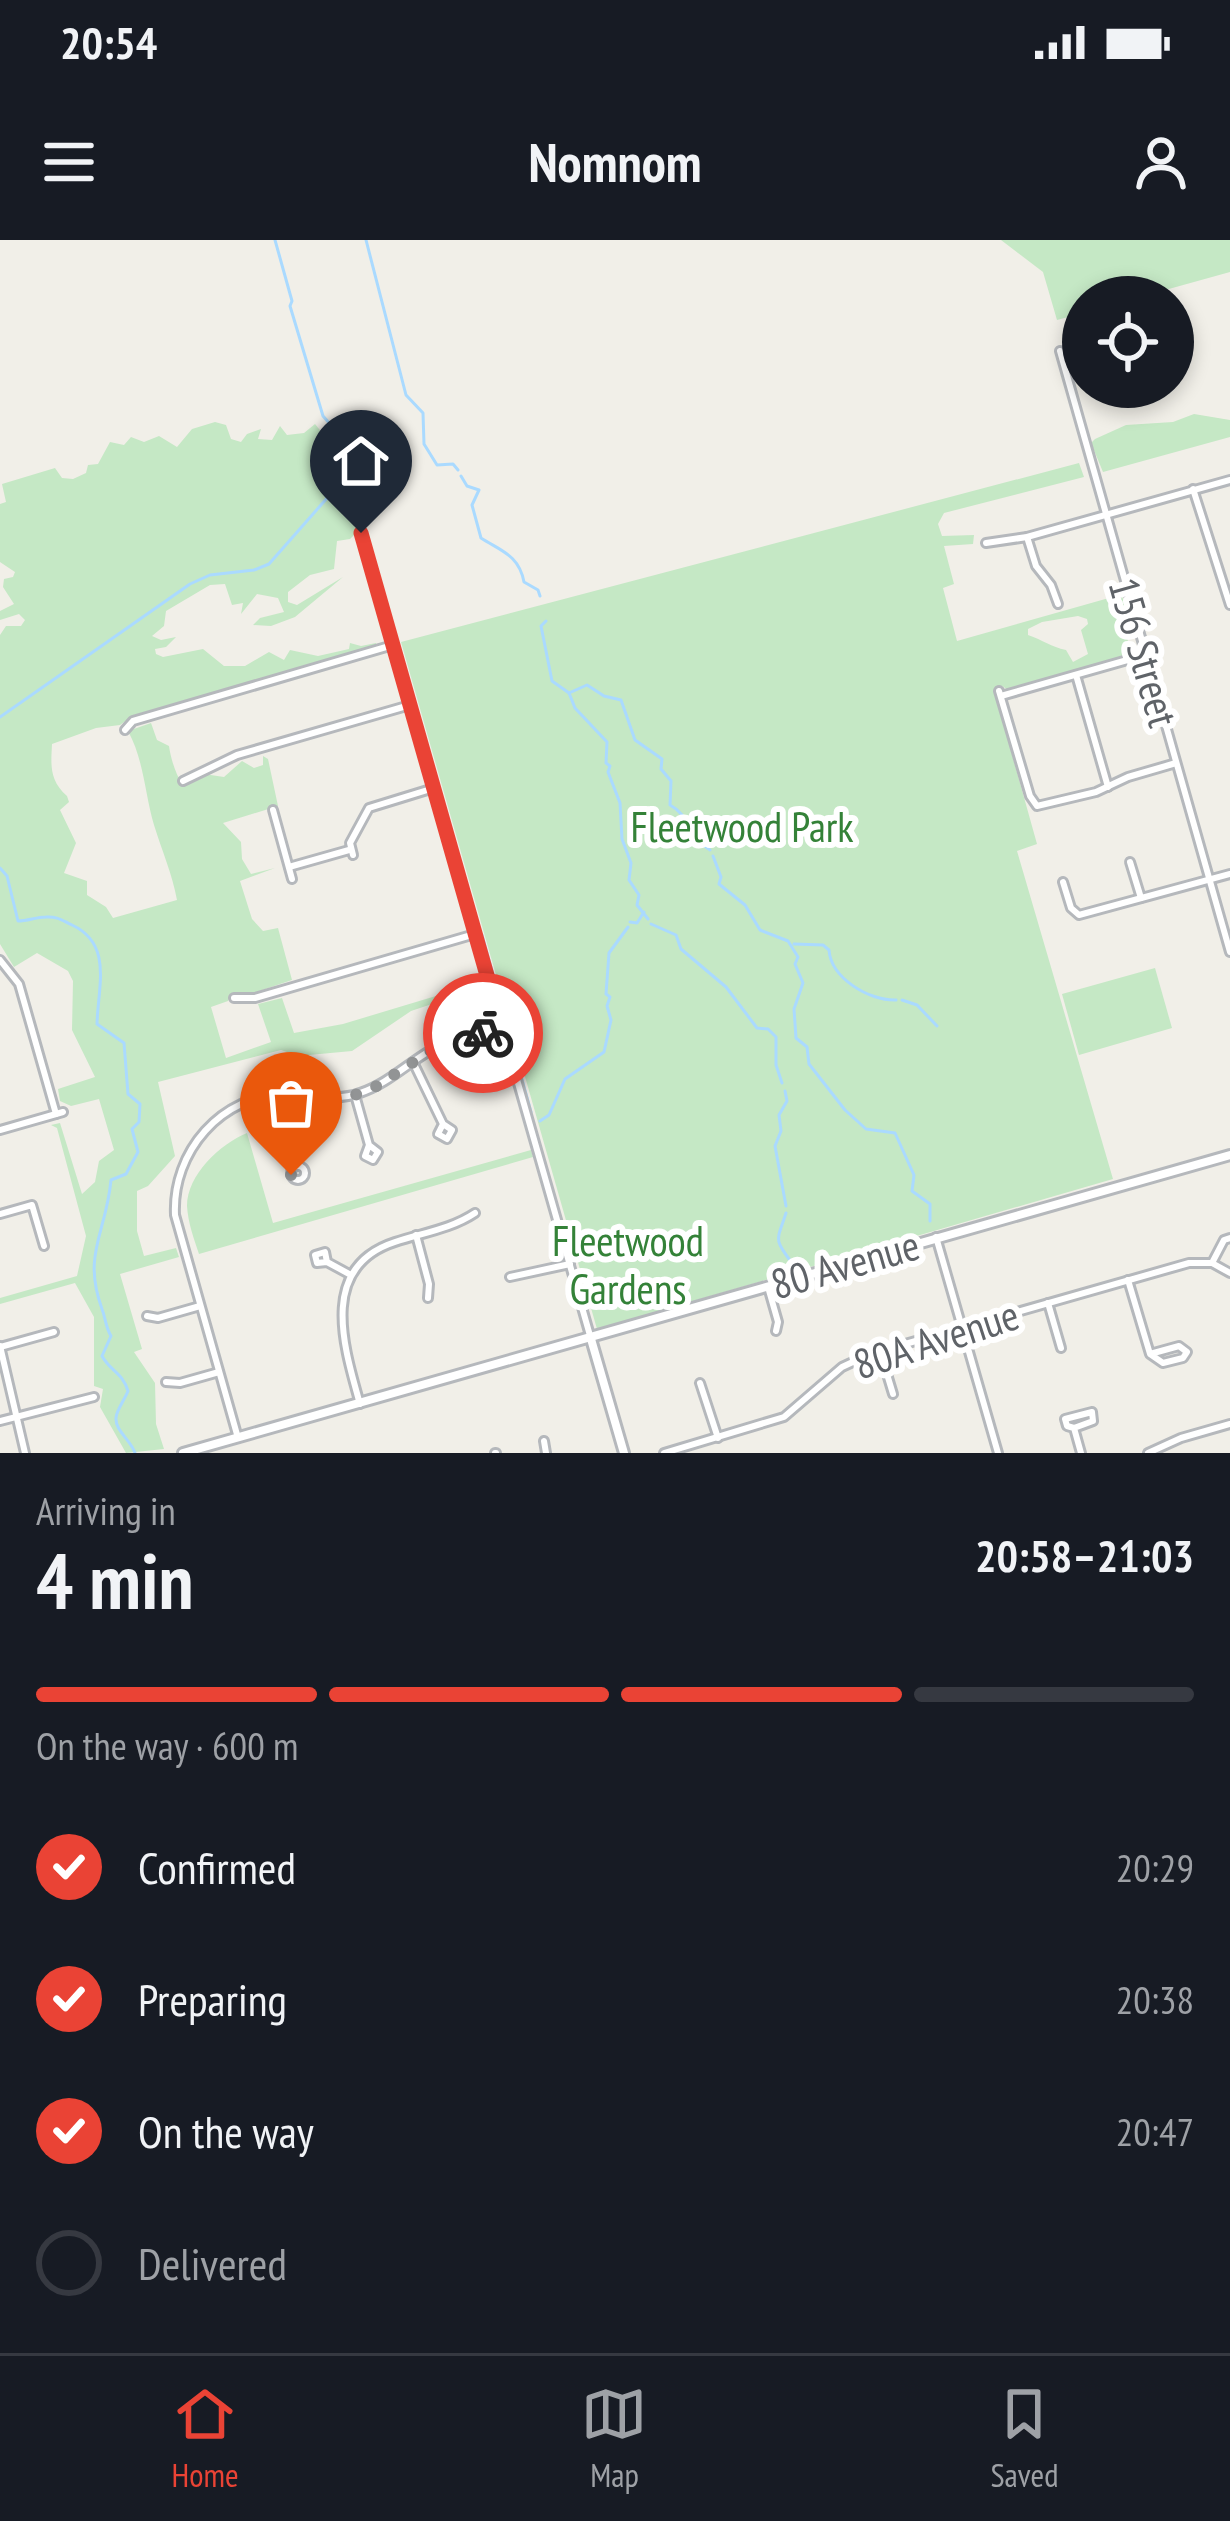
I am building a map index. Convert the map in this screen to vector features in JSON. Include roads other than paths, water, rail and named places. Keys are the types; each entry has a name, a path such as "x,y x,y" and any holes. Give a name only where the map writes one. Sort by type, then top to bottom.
{"street":[{"name":"156 Street","path":"1060,351 1230,952"},
{"path":"986,543 1028,537 1230,479"},
{"path":"1193,489 1230,605"},
{"path":"361,533 625,1453"},
{"path":"1028,537 1036,566 1052,585 1058,604"},
{"path":"125,730 133,721 393,645"},
{"path":"1145,655 1000,693 1035,805 1176,763"},
{"path":"1076,675 1108,787"},
{"path":"183,781 237,755 410,705"},
{"path":"289,867 351,852 369,808 434,788"},
{"path":"273,811 292,879"},
{"path":"1130,862 1141,898"},
{"path":"1064,882 1071,908 1079,915 1230,874"},
{"path":"234,998 255,998 475,934"},
{"path":"0,960 19,984 59,1113 0,1130"},
{"path":"238,1438 177,1223 176,1182 189,1150 211,1125 242,1103 287,1094 355,1095 443,1045 502,1028"},
{"path":"413,1062 443,1124"},
{"path":"287,1094 287,1131 296,1165"},
{"path":"355,1095 369,1145"},
{"name":"80 Avenue","path":"183,1453 1230,1155"},
{"path":"0,1214 32,1204 44,1246"},
{"path":"360,1404 341,1324 351,1275 380,1248 475,1214"},
{"path":"416,1235 429,1284 428,1298"},
{"path":"936,1237 998,1453"},
{"path":"1230,1238 1224,1240 1213,1263 1227,1270 1230,1257"},
{"path":"327,1262 351,1275"},
{"name":"80A Avenue","path":"664,1453 790,1414 842,1367 880,1351 1190,1263 1213,1263"},
{"path":"510,1277 570,1264"},
{"path":"1128,1280 1150,1354 1160,1363 1185,1358 1186,1349 1179,1346 1150,1354"},
{"path":"768,1286 776,1331"},
{"path":"1048,1303 1061,1348"},
{"path":"147,1316 158,1318 200,1306"},
{"path":"25,1453 0,1346 55,1332"},
{"path":"880,1351 892,1394"},
{"path":"166,1382 219,1372"},
{"path":"700,1383 718,1438"},
{"path":"0,1421 94,1397"},
{"path":"1148,1453 1230,1424"},
{"path":"1074,1428 1081,1453"},
{"path":"544,1441 546,1453"}],"waterway":[{"path":"275,240 323,416 337,432 348,471"},
{"path":"366,240 406,395 423,413 424,444 437,465 453,464 458,470"},
{"path":"461,476 467,486 479,490 472,505 481,538 513,560 524,582 540,596"},
{"path":"0,717 190,584 210,575 269,564 328,497 333,477"},
{"path":"546,621 541,626 552,681 569,693 587,685 621,700 635,740 662,759 661,769 671,781 670,805 710,850"},
{"path":"569,693 575,708 607,742 606,763 620,803 622,839 631,863 629,880 639,895 637,905 648,919"},
{"path":"713,856 719,884 745,905 760,930 788,941 798,957 795,964 803,983 794,1009 796,1038 807,1047 809,1064 866,1129 895,1133 914,1175 912,1191 930,1204 930,1221"},
{"path":"0,868 7,876 18,921 57,918 85,933 93,943 100,967 97,1024 124,1043 128,1094 140,1104 139,1122 132,1129 138,1152 126,1174 111,1180 94,1273 111,1336 102,1356 128,1391 116,1423 135,1453"},
{"path":"630,922 637,923 644,912"},
{"path":"651,924 676,935 681,949 726,987 757,1028 768,1029 776,1037 776,1065 782,1083"},
{"path":"540,1121 549,1115 565,1079 604,1052 611,1020 606,994 609,953 628,927"},
{"path":"482,935 531,1112"},
{"path":"794,944 823,945 853,986 874,997 896,1000"},
{"path":"902,1000 917,1005 937,1026"},
{"path":"785,1091 787,1101 779,1115 781,1131 775,1146 786,1206"},
{"path":"786,1213 778,1239 792,1263"}],"park label":[{"name":"Fleetwood Park","path":"742,826"},
{"name":"Fleetwood Gardens","path":"628,1264"}]}
